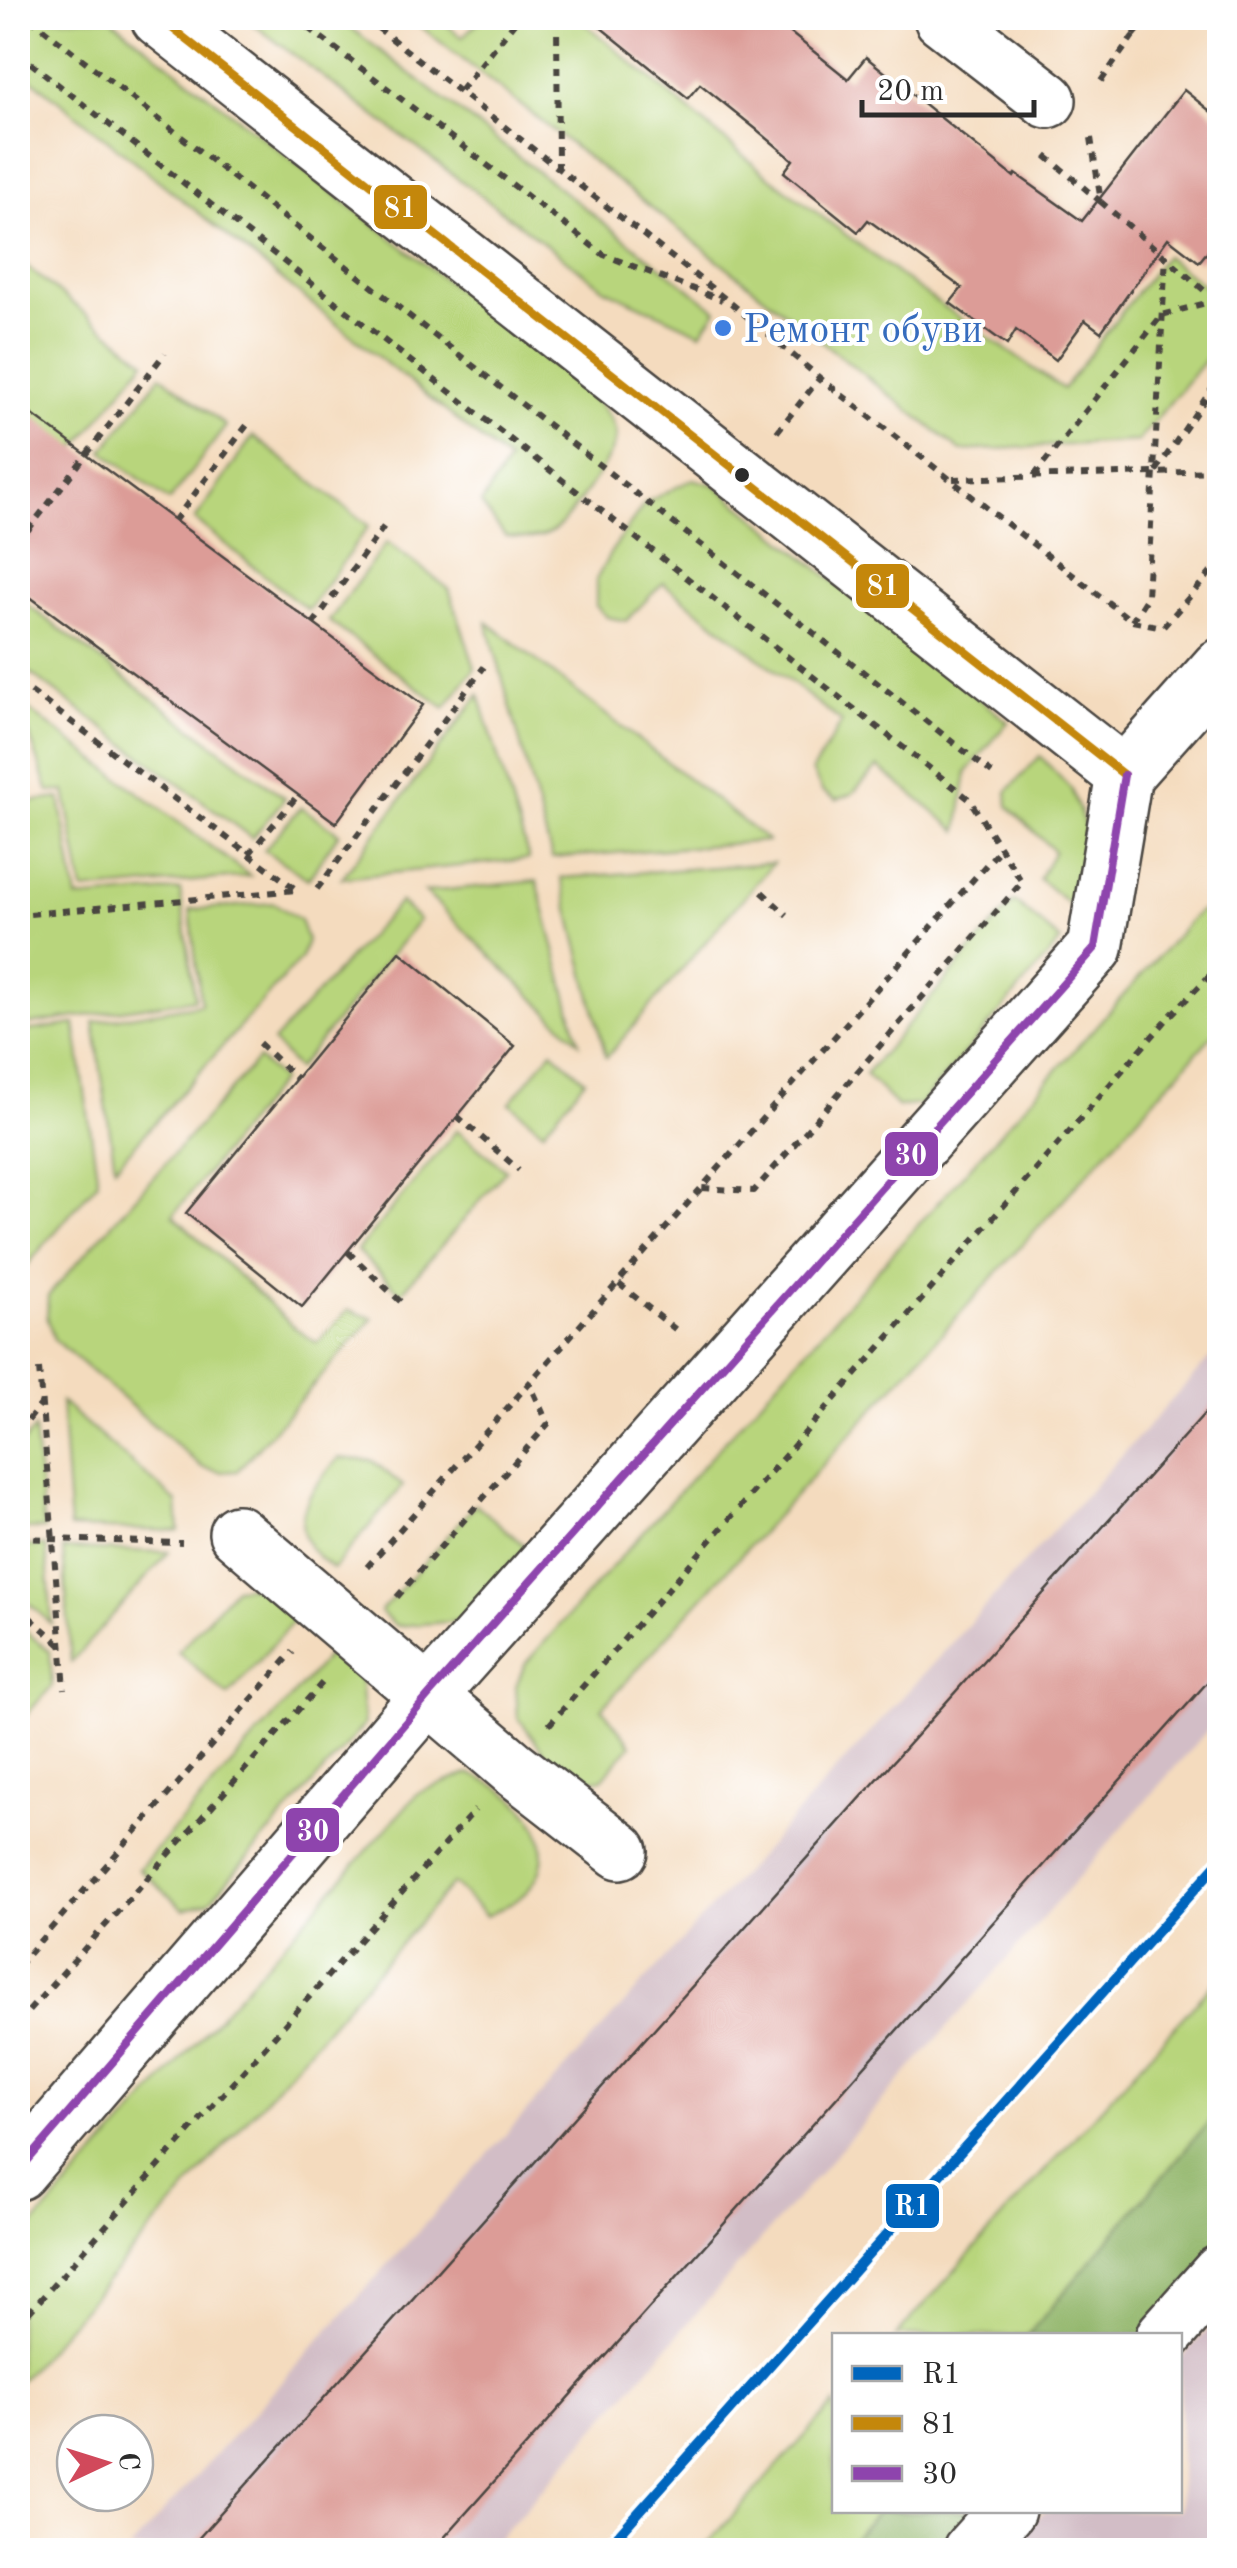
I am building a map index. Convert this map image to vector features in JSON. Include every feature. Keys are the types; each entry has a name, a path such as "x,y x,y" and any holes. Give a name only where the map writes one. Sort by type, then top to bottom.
{"street":[{"path":"159,18 1124,775"},
{"path":"942,18 1072,94"},
{"path":"18,2172 430,1694 1095,948 1124,775 1220,667"},
{"path":"215,1538 346,1624 512,1768 620,1851"},
{"path":"1167,2333 1220,2273"},
{"path":"971,2550 1004,2513"}],"path":[{"path":"30,18 992,773"},
{"path":"296,18 604,254 732,304"},
{"path":"365,18 1132,621 1163,627 1220,562"},
{"path":"460,91 518,18"},
{"path":"557,18 558,168"},
{"path":"1131,18 1133,36"},
{"path":"1072,94 1148,18"},
{"path":"18,53 970,798 1022,882 754,1191 701,1188"},
{"path":"1091,136 1102,202 1218,301"},
{"path":"1132,621 1147,598 1166,255"},
{"path":"1033,477 1162,316 1218,301"},
{"path":"18,543 165,353"},
{"path":"1155,472 1220,376"},
{"path":"745,475 820,378"},
{"path":"174,521 251,420"},
{"path":"952,479 1220,471"},
{"path":"313,624 385,525"},
{"path":"317,888 484,668"},
{"path":"18,682 297,890 18,914"},
{"path":"249,854 298,795"},
{"path":"18,2023 346,1624 530,1384 1001,848"},
{"path":"762,892 786,916"},
{"path":"18,2324 512,1768 1170,1016 1220,965"},
{"path":"259,1044 296,1078"},
{"path":"457,1116 519,1170"},
{"path":"348,1252 402,1303"},
{"path":"618,1284 722,1368"},
{"path":"39,1369 65,1688"},
{"path":"18,1966 346,1624 548,1424 530,1384"},
{"path":"18,1433 42,1402"},
{"path":"18,1538 215,1538"},
{"path":"18,1607 62,1646"}],"shaded area":[{"path":"1219,1348 1219,1717 489,2550 129,2550"},
{"path":"1219,2315 1219,2550 1008,2550 1042,2513 1182,2513 1182,2358"}],"green space":[{"path":"18,18 110,18 581,386 608,415 616,436 601,470 563,522 539,537 505,536 481,504 508,461 18,68"},
{"path":"245,18 338,18 717,310 701,333 605,289"},
{"path":"410,18 438,18 462,37 482,18 578,18 763,172 915,287 1063,389 1165,256 1211,291 1219,281 1219,343 1138,441 961,451"},
{"path":"18,260 145,361 18,521"},
{"path":"161,375 226,426 169,501 103,451"},
{"path":"253,436 369,526 308,610 195,520"},
{"path":"693,479 715,485 1008,722 967,772 958,831 878,767 852,794 837,800 822,791 812,771 842,722 663,583 626,621 607,617 596,606 596,580 645,503"},
{"path":"387,542 449,589 475,668 445,708 329,621"},
{"path":"25,603 285,798 252,838 18,664 18,613"},
{"path":"487,622 767,840 767,841 552,858"},
{"path":"479,695 529,859 342,878"},
{"path":"18,702 250,876 83,891 65,791 49,792"},
{"path":"1040,756 1071,789 1088,834 1084,917 1039,879 1054,851 1008,806 1007,792"},
{"path":"60,798 77,899 180,890 195,999 18,1026 18,803"},
{"path":"301,807 339,833 308,879 264,850"},
{"path":"773,863 607,1057 606,1057 561,878"},
{"path":"537,881 579,1042 425,892"},
{"path":"1014,901 1061,941 921,1104 898,1107 865,1074"},
{"path":"400,902 419,920 297,1069 273,1042"},
{"path":"274,903 300,920 307,940 301,958 115,1167 94,1022 201,1004 190,910"},
{"path":"1219,903 1219,1028 602,1708 631,1745 602,1779 575,1779 548,1758 518,1717 516,1686 525,1664 1198,912"},
{"path":"75,1024 98,1181 18,1276 18,1032"},
{"path":"552,1051 585,1080 543,1131 510,1103"},
{"path":"258,1059 281,1080 173,1215 295,1328 317,1343 348,1310 373,1318 237,1471 221,1472 202,1467 54,1339 47,1316 48,1296"},
{"path":"457,1130 506,1170 401,1293 357,1251"},
{"path":"61,1402 177,1502 179,1531 70,1528"},
{"path":"34,1429 44,1529 18,1529 18,1449"},
{"path":"339,1458 373,1461 403,1486 333,1569 309,1546 302,1522 309,1498"},
{"path":"476,1504 526,1547 461,1621 397,1626 380,1612"},
{"path":"18,1546 46,1546 52,1624 18,1594"},
{"path":"63,1549 169,1552 71,1662"},
{"path":"263,1585 300,1613 228,1696 178,1652 235,1588"},
{"path":"23,1629 50,1652 52,1686 18,1724 18,1636"},
{"path":"335,1648 360,1676 364,1725 209,1902 184,1909 139,1869"},
{"path":"469,1773 511,1796 536,1825 543,1849 539,1873 532,1885 517,1899 486,1916 453,1883 18,2383 18,2243 418,1793"},
{"path":"1219,1977 1219,2256 1149,2333 899,2333"},
{"path":"1219,2110 1219,2248 1144,2333 1030,2333"},
{"path":"832,2406 832,2513 986,2513 951,2550 702,2550"},
{"path":"876,2513 984,2513 951,2550 844,2550"}],"building":[{"path":"589,18 772,18 848,79 866,57 1014,177 1016,174 1082,221 1184,90 1220,119 1220,236 1199,262 1168,238 1101,332 1085,320 1056,360 1016,330 1007,345 950,303 962,288 868,220 858,232 784,172 793,160 700,84 688,98"},
{"path":"18,404 423,705 336,823 18,588"},
{"path":"400,952 515,1046 302,1307 186,1213"},
{"path":"1220,1396 1220,1668 433,2550 188,2550"}],"transit line":[{"name":"81","path":"159,18 1124,775"},
{"name":"30","path":"18,2172 430,1694 1095,948 1124,775"},
{"name":"R1","path":"605,2550 1220,1861"}],"place":[{"name":"Ремонт обуви","path":"723,328"}]}
